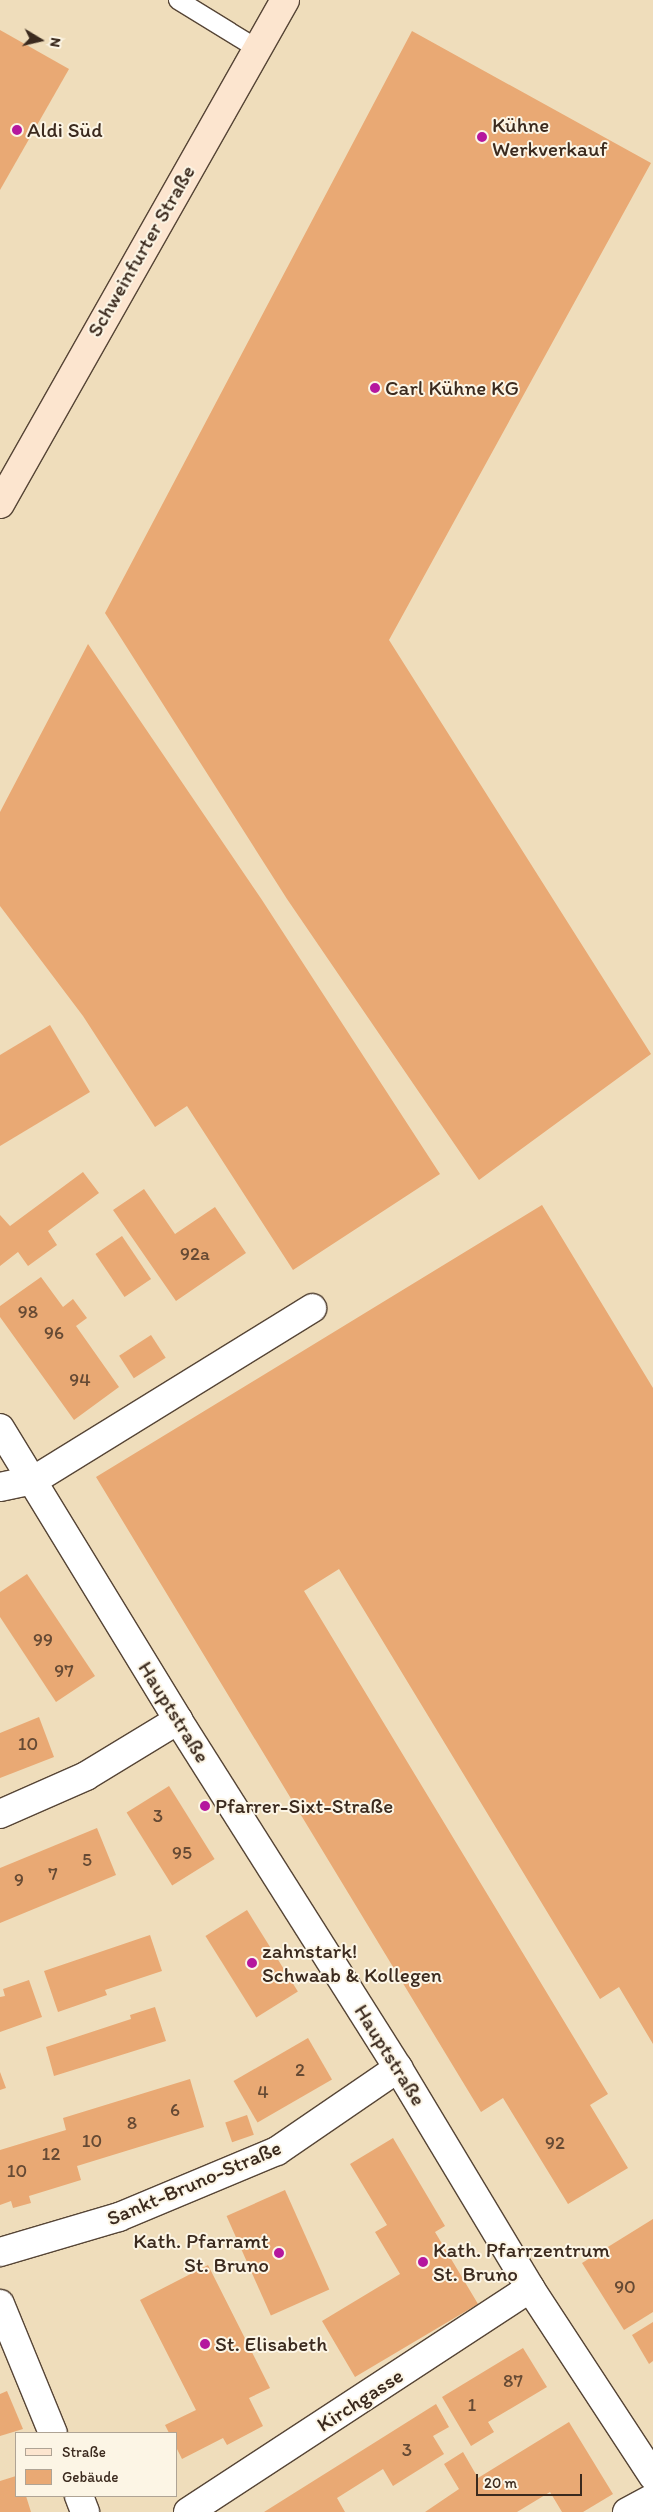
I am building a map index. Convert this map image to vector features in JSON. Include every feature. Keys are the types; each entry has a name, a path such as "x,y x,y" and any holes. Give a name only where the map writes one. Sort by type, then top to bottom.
{"main road":[{"name":"Schweinfurter Straße","path":"0,504 284,0"}],"street":[{"path":"0,1487 34,1480 312,1308"},
{"name":"Hauptstraße","path":"0,1428 34,1480 178,1720 398,2068 530,2288 653,2476"},
{"path":"0,1814 86,1776 178,1720"},
{"name":"Sankt-Bruno-Straße","path":"0,2252 119,2217 277,2151 398,2068"},
{"name":"Kirchgasse","path":"188,2512 530,2288"},
{"path":"0,2304 53,2432"},
{"path":"79,2497 85,2512"},
{"path":"627,2512 653,2498"}],"lane":[{"path":"178,0 256,48"}],"building":[{"name":"Aldi Süd","path":"0,30 69,69 0,190"},
{"name":"Carl Kühne KG","path":"412,31 651,163 389,640 651,1054 479,1180 287,899 105,613"},
{"path":"88,644 262,900 440,1174 293,1270 187,1106 155,1127 83,1016 0,906 0,812"},
{"path":"50,1025 90,1092 0,1146 0,1055"},
{"path":"83,1172 99,1193 48,1231 57,1245 28,1266 18,1252 0,1266 0,1215 10,1226"},
{"path":"144,1189 175,1234 215,1207 246,1253 176,1301 113,1210"},
{"path":"542,1205 653,1388 653,2044 619,1987 600,1999 339,1569 304,1591 608,2094 590,2105 628,2168 568,2204 503,2098 481,2112 96,1477"},
{"path":"122,1236 151,1279 125,1297 95,1254"},
{"path":"41,1277 63,1307 73,1299 87,1318 76,1326 119,1387 74,1420 0,1317 0,1306"},
{"path":"151,1335 166,1358 134,1378 119,1356"},
{"path":"27,1574 95,1676 56,1702 0,1617 0,1592"},
{"path":"39,1717 54,1757 0,1778 0,1733"},
{"path":"169,1786 215,1859 172,1885 127,1812"},
{"path":"97,1828 116,1875 0,1923 0,1868"},
{"name":"zahnstark! Schwaab & Kollegen","path":"247,1910 298,1991 256,2017 205,1936"},
{"path":"150,1935 162,1971 105,1990 107,1995 58,2012 44,1971"},
{"path":"29,1980 42,2017 0,2032 0,1997 5,1996 3,1989"},
{"path":"155,2007 166,2041 54,2076 46,2047 131,2019 130,2015"},
{"path":"308,2038 332,2080 258,2123 234,2081"},
{"path":"0,2072 6,2088 0,2090"},
{"path":"190,2079 204,2127 77,2166 81,2180 29,2196 31,2203 13,2208 11,2201 0,2205 0,2150 66,2130 63,2118"},
{"path":"247,2115 254,2135 232,2142 225,2122"},
{"name":"Kath. Pfarrzentrum St. Bruno","path":"393,2138 445,2226 435,2232 478,2304 355,2377 322,2321 400,2274 375,2232 387,2225 350,2164"},
{"name":"Kath. Pfarramt St. Bruno","path":"285,2190 329,2290 271,2316 227,2216"},
{"path":"653,2219 653,2312 624,2330 582,2263"},
{"name":"St. Elisabeth","path":"208,2265 270,2388 249,2398 263,2426 227,2445 223,2438 182,2459 178,2451 178,2432 168,2432 165,2425 196,2410 140,2300"},
{"path":"653,2322 653,2361 649,2364 632,2335"},
{"path":"523,2348 547,2387 488,2422 494,2432 471,2446 442,2397"},
{"path":"7,2391 23,2429 0,2436 0,2394"},
{"path":"436,2404 449,2427 433,2436 444,2454 393,2486 383,2469 337,2498 345,2512 264,2512"},
{"path":"569,2422 613,2494 583,2512 562,2512 550,2492 517,2512 425,2512 459,2489 444,2464 463,2452 478,2478"},
{"path":"15,2476 15,2497 26,2497 31,2512 0,2512 0,2481"}],"place":[{"name":"Aldi Süd","path":"17,130"},
{"name":"Kühne Werkverkauf","path":"482,137"},
{"name":"Carl Kühne KG","path":"375,388"},
{"name":"Pfarrer-Sixt-Straße","path":"205,1806"},
{"name":"zahnstark! Schwaab & Kollegen","path":"252,1963"},
{"name":"Kath. Pfarramt St. Bruno","path":"279,2253"},
{"name":"Kath. Pfarrzentrum St. Bruno","path":"423,2262"},
{"name":"St. Elisabeth","path":"205,2344"}]}
